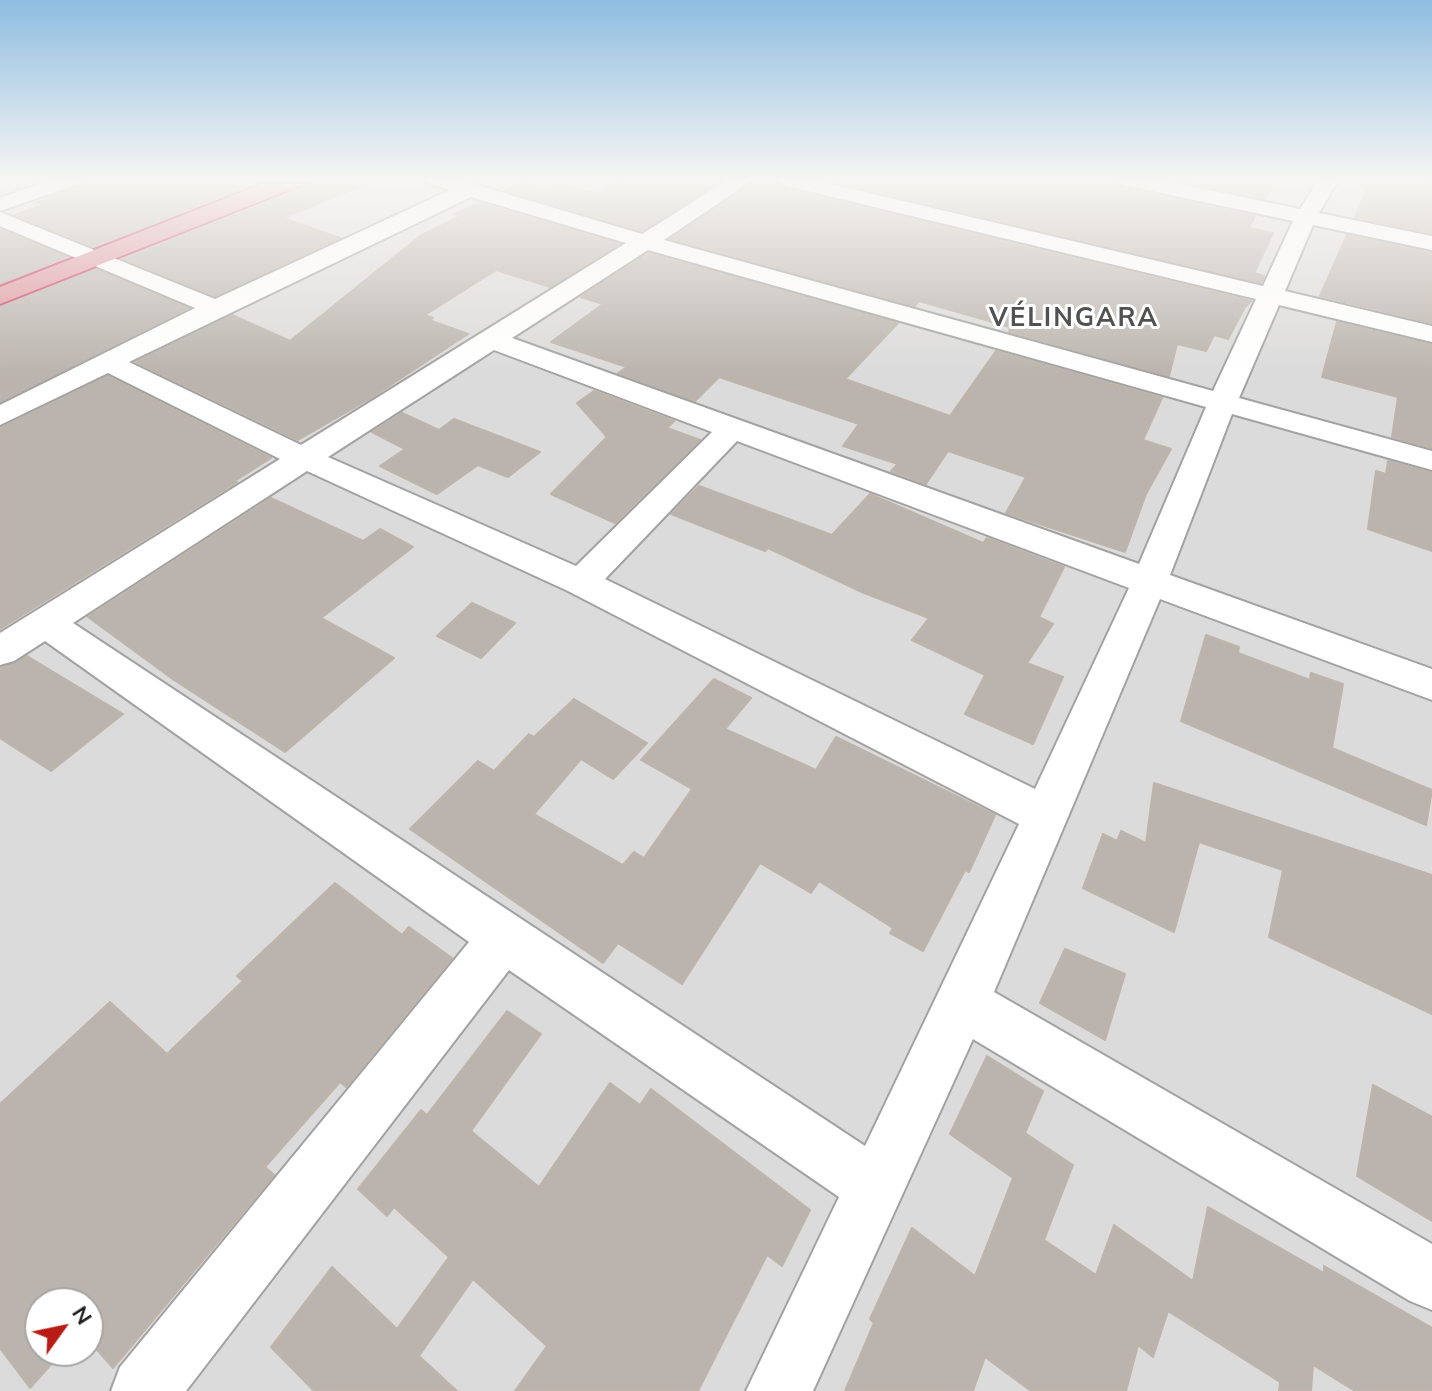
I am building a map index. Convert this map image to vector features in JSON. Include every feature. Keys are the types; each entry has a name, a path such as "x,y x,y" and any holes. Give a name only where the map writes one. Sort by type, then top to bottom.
{"highway":[{"path":"0,296 133,244"}],"street":[{"path":"63,244 216,308"},
{"path":"0,416 353,244"},
{"path":"0,651 638,244"},
{"path":"653,244 1432,461"},
{"path":"1055,244 1432,334"},
{"path":"779,1391 963,1003 1149,582 1223,401 1295,244"},
{"path":"491,340 1432,685"},
{"path":"108,362 303,458 581,582 1044,815"},
{"path":"581,582 733,428"},
{"path":"46,623 504,938 874,1186"},
{"path":"144,1391 504,938"},
{"path":"963,1003 1432,1279"}],"shaded area":[{"path":"0,244 1432,244 1432,1391 0,1391"}],"building":[{"path":"0,244 36,244 67,257 0,284"},
{"path":"161,244 327,244 215,296 123,259"},
{"path":"410,244 619,244 550,287 496,270 425,315 433,318 429,320 468,334 371,398 298,440 136,362 232,315 290,341"},
{"path":"689,244 1014,244 1251,301 1228,339 1214,335 1206,351 1177,344 1169,376 1009,332 1010,327 919,301 915,306"},
{"path":"1097,244 1268,244 1254,273 1264,276 1261,283"},
{"path":"1343,244 1389,244 1432,253 1432,323 1320,296"},
{"path":"648,253 898,323 845,379 950,416 996,351 1162,398 1143,440 1171,449 1146,494 1125,552 1006,513 1026,477 948,451 926,484 891,471 898,464 843,446 859,424 719,377 695,401 618,373 627,367 551,342 603,304 581,297"},
{"path":"96,269 188,308 0,402 0,307"},
{"path":"1337,322 1432,345 1432,448 1392,437 1398,397 1322,377"},
{"path":"108,376 271,458 0,629 0,428"},
{"path":"594,391 674,421 667,428 700,440 615,523 551,494 607,437 577,403"},
{"path":"402,413 439,430 454,419 540,452 508,477 478,465 437,494 380,466 405,449 372,432"},
{"path":"1388,461 1432,473 1432,551 1368,529 1376,471 1386,474"},
{"path":"699,486 832,535 870,494 983,543 987,538 1064,567 1039,617 1053,624 1027,663 1063,677 1033,744 965,714 985,675 912,640 929,618 864,593 768,548 765,551 671,514"},
{"path":"271,498 363,541 380,529 413,547 321,618 394,658 285,752 174,680 88,617"},
{"path":"472,603 515,623 481,658 437,636"},
{"path":"1206,635 1239,647 1238,653 1310,680 1311,673 1343,684 1332,748 1432,790 1426,825 1181,721"},
{"path":"27,656 123,714 51,771 0,738 0,668"},
{"path":"714,679 751,698 725,729 816,770 836,737 995,815 969,872 965,870 923,951 890,933 893,928 819,881 811,893 760,863 682,984 618,943 603,963 410,829 478,761 494,771 529,734 534,737 574,699 647,743 613,779 581,759 534,814 623,865 634,852 644,858 692,789 641,760"},
{"path":"1154,783 1432,875 1432,1014 1269,937 1283,870 1199,842 1174,932 1083,888 1103,834 1117,841 1121,831 1146,843"},
{"path":"335,883 402,935 409,927 452,958 346,1087 340,1082 265,1167 274,1175 113,1368 104,1358 104,1287 24,1287 24,1367 49,1367 30,1388 0,1348 0,1104 110,1002 167,1054 243,981 237,976"},
{"path":"1065,949 1125,974 1105,1040 1040,1003"},
{"path":"507,1011 541,1034 471,1131 539,1187 610,1083 640,1105 651,1089 810,1210 782,1266 767,1255 698,1391 515,1391 547,1346 473,1279 419,1356 457,1391 314,1391 271,1347 332,1267 397,1329 449,1257 394,1207 387,1216 358,1189 421,1110 427,1115"},
{"path":"987,1056 1043,1091 1025,1133 1073,1165 1044,1240 1096,1275 1114,1225 1193,1281 1208,1207 1324,1273 1324,1266 1432,1328 1432,1391 1355,1391 1313,1365 1311,1391 1279,1391 1280,1382 1168,1311 1153,1357 1138,1345 1126,1391 1031,1391 985,1357 973,1391 845,1391 874,1323 870,1319 912,1228 975,1276 1013,1178 950,1134"},
{"path":"1373,1085 1432,1117 1432,1221 1357,1176"}],"district":[{"name":"VÉLINGARA","path":"1074,318"}]}
